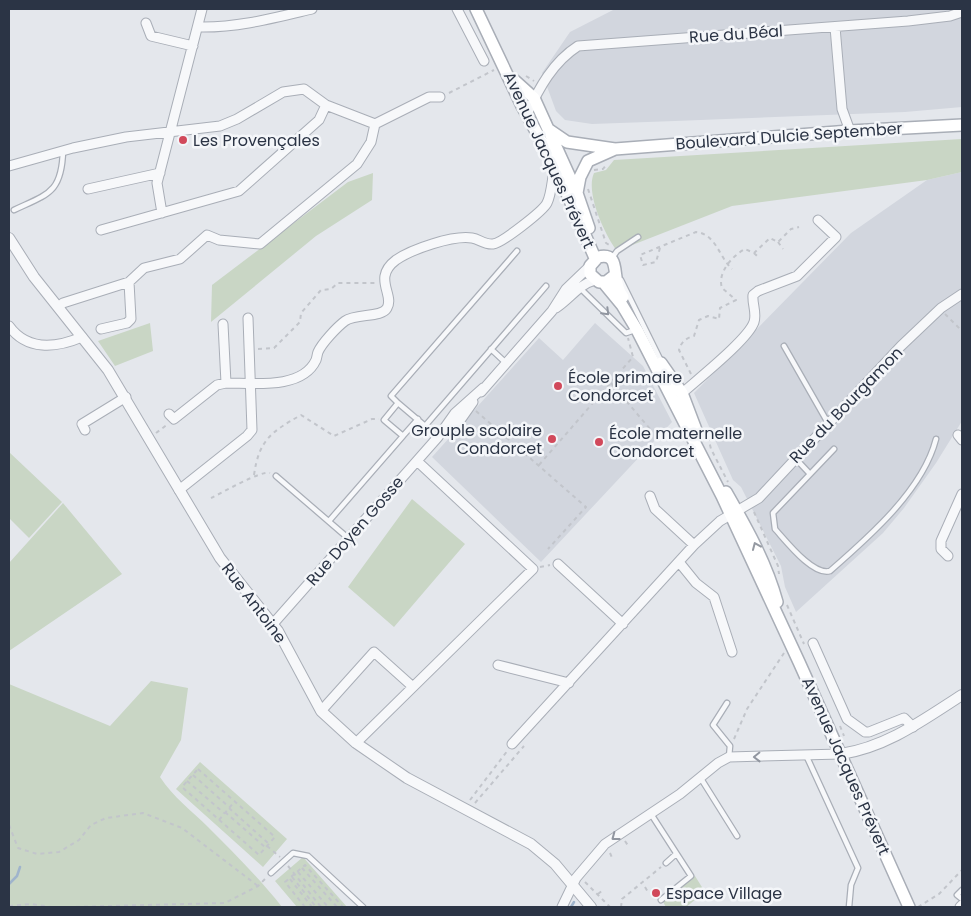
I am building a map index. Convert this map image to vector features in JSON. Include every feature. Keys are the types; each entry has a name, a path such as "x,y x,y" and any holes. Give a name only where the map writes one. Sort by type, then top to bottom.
{"main road":[{"path":"476,9 504,66"},
{"name":"Avenue Jacques Prévert","path":"504,66 527,114 560,163"},
{"name":"Avenue Jacques Prévert","path":"504,66 516,82 534,98 572,192 603,258 615,273 616,287 635,330 661,362 734,512 782,625 909,907"},
{"name":"Boulevard Dulcie September","path":"548,129 567,142 615,149 962,124"},
{"path":"560,163 569,152 584,145"},
{"name":"Boulevard Dulcie September","path":"560,163 590,165 615,149"},
{"path":"572,192 580,177 590,165"},
{"name":"Avenue Jacques Prévert","path":"603,258 590,274 622,305 635,330 678,397"},
{"path":"599,282 610,280 615,273"}],"street":[{"path":"162,213 157,183 202,9"},
{"path":"198,27 247,24 312,9"},
{"path":"457,9 484,61"},
{"name":"Rue du Béal","path":"527,114 534,98 562,56 578,46 908,21 950,16 962,12"},
{"path":"146,23 150,36 193,46"},
{"path":"835,27 842,108 850,131"},
{"path":"9,166 63,150 126,137 220,126 237,119 283,92 304,89 326,105 376,124"},
{"path":"515,89 526,97 534,98"},
{"path":"58,306 129,282 144,268 180,259 207,235 219,240 260,244 357,164 371,142 376,124 429,97 440,97"},
{"path":"101,230 240,191 319,120 326,105"},
{"path":"172,417 217,386 226,383 289,381 303,374 316,360 318,351 345,322 355,316 381,314 387,310 388,305 384,283 389,268 396,260 420,248 463,237 494,244 502,241 548,203 560,163"},
{"path":"88,189 160,173"},
{"path":"549,195 561,190 572,192"},
{"path":"678,397 691,383 710,370 750,329 755,314 753,295 758,290 798,276 836,237 818,220"},
{"name":"Rue Antoine","path":"9,238 34,277 92,350 126,397 220,558 272,626 278,631 321,711 356,743 407,778 465,811 530,844 574,882 591,907"},
{"name":"Rue Doyen Gosse","path":"272,626 438,437 461,419 483,388 576,284 603,258"},
{"path":"101,329 127,323 131,319 129,282"},
{"path":"576,284 599,282"},
{"name":"Rue du Bourgamon","path":"512,744 624,624 694,545 720,521 758,498 828,423 941,308 962,294"},
{"path":"179,490 248,436 252,430 248,318"},
{"path":"223,324 226,383"},
{"path":"9,326 18,338 49,346 68,343 82,337"},
{"path":"85,430 82,424 126,397"},
{"path":"356,743 533,569 417,461"},
{"path":"948,556 940,550 941,541 962,494"},
{"path":"650,496 655,509 694,545"},
{"path":"679,562 696,583 714,596 732,652"},
{"path":"558,564 624,624"},
{"path":"809,647 851,723 869,732 904,718 913,727"},
{"path":"321,711 374,652 413,687"},
{"path":"498,665 569,683"},
{"path":"562,907 574,882 605,844 653,813 730,757 840,754 863,751 891,740 962,696"}],"lane":[{"path":"14,210 52,192 63,170 63,150"},
{"path":"603,258 638,237"},
{"path":"438,437 391,396 517,251"},
{"path":"615,273 661,362"},
{"path":"576,284 635,330"},
{"path":"425,426 546,286"},
{"path":"784,346 828,423"},
{"path":"491,349 506,362"},
{"path":"398,403 384,420 403,436 402,438"},
{"path":"329,521 418,419"},
{"path":"834,449 774,513 775,529 810,565 826,572 830,571 857,547 907,494 932,456 936,439"},
{"path":"795,458 810,474"},
{"path":"276,476 349,539"},
{"path":"727,703 713,725 730,746 730,757"},
{"path":"806,755 858,868 851,885 849,907"},
{"path":"700,777 737,836"},
{"path":"653,813 691,876 661,900"},
{"path":"271,873 293,852 308,856 363,907"},
{"path":"666,862 676,854"},
{"path":"962,890 958,895 962,899"}],"path":[{"path":"440,97 504,66"},
{"path":"589,176 590,165"},
{"path":"587,182 606,243 603,258"},
{"path":"778,242 791,230 799,227"},
{"path":"660,248 656,262 643,265 640,255 696,232 702,233 710,237 732,269"},
{"path":"754,252 770,238 778,242 783,250"},
{"path":"691,383 692,370 679,350 684,339 694,336 699,320 708,316 719,319 720,308 736,300 725,292 720,284 722,271 745,249 754,252 758,258"},
{"path":"249,349 274,348 300,322 301,313 321,290 331,289 338,284 384,283"},
{"path":"941,308 962,331"},
{"path":"539,465 633,357 635,330"},
{"path":"611,383 650,429"},
{"path":"474,410 586,507 548,549"},
{"path":"254,475 257,455 263,444 280,427 301,415 334,436 372,419 384,420"},
{"path":"150,438 172,417"},
{"path":"703,422 711,449 731,487"},
{"path":"211,498 242,484 254,475 266,472 276,476"},
{"path":"750,503 778,566 779,575"},
{"path":"533,569 558,564"},
{"path":"786,601 809,647"},
{"path":"730,746 747,709 784,653 792,647"},
{"path":"839,724 843,731"},
{"path":"465,811 530,739"},
{"path":"465,811 512,744"},
{"path":"198,769 275,837 259,855 182,787 187,781 198,769"},
{"path":"193,775 269,844"},
{"path":"187,781 266,848"},
{"path":"219,820 235,801"},
{"path":"9,825 18,848 37,854 59,852 79,840 91,824 106,818 143,812 182,828 258,886"},
{"path":"621,907 622,899 666,862"},
{"path":"305,907 286,882 305,865 343,907"},
{"path":"302,868 337,907"},
{"path":"918,907 939,894 962,870"},
{"path":"298,872 328,907"},
{"path":"68,907 225,903 258,886 271,873"},
{"path":"295,874 321,907"},
{"path":"291,878 312,907"},
{"path":"291,878 316,907"},
{"path":"574,882 585,882 610,907"},
{"path":"645,887 648,892"},
{"path":"598,894 603,890"},
{"path":"9,906 31,904 51,907"}],"shaded area":[{"path":"615,9 962,9 962,107 905,112 592,124 565,120 556,111 542,73 570,32"},
{"path":"962,172 962,421 936,463 904,508 883,533 796,612 785,587 781,566 741,487 733,480 694,393 851,233 927,180"},
{"name":"Grouple scolaire Condorcet","path":"595,323 643,366 672,422 541,562 432,457 539,338 563,360"}],"green space":[{"path":"962,139 962,172 927,180 732,206 617,251 602,225 592,191 594,173 606,170 614,160"},
{"path":"373,173 372,200 316,236 211,322 212,285 348,182"},
{"path":"150,323 153,351 115,366 98,341"},
{"path":"9,452 62,502 29,538 9,518"},
{"path":"412,499 465,544 394,627 348,587"},
{"path":"63,503 122,574 9,651 9,563"},
{"path":"151,681 188,688 181,740 160,777 177,797 265,886 282,907 9,907 9,684 110,726"},
{"path":"200,762 287,839 263,867 176,789"},
{"path":"303,857 347,907 297,907 275,881"},
{"path":"695,876 705,892 686,907 666,907 663,902"}],"waterway":[{"path":"9,884 17,876 20,867"},
{"path":"571,907 574,902"}],"place":[{"name":"Les Provençales","path":"183,140"},
{"name":"École primaire Condorcet","path":"558,386"},
{"name":"Grouple scolaire Condorcet","path":"552,439"},
{"name":"École maternelle Condorcet","path":"599,442"},
{"name":"Espace Village","path":"656,893"}]}
